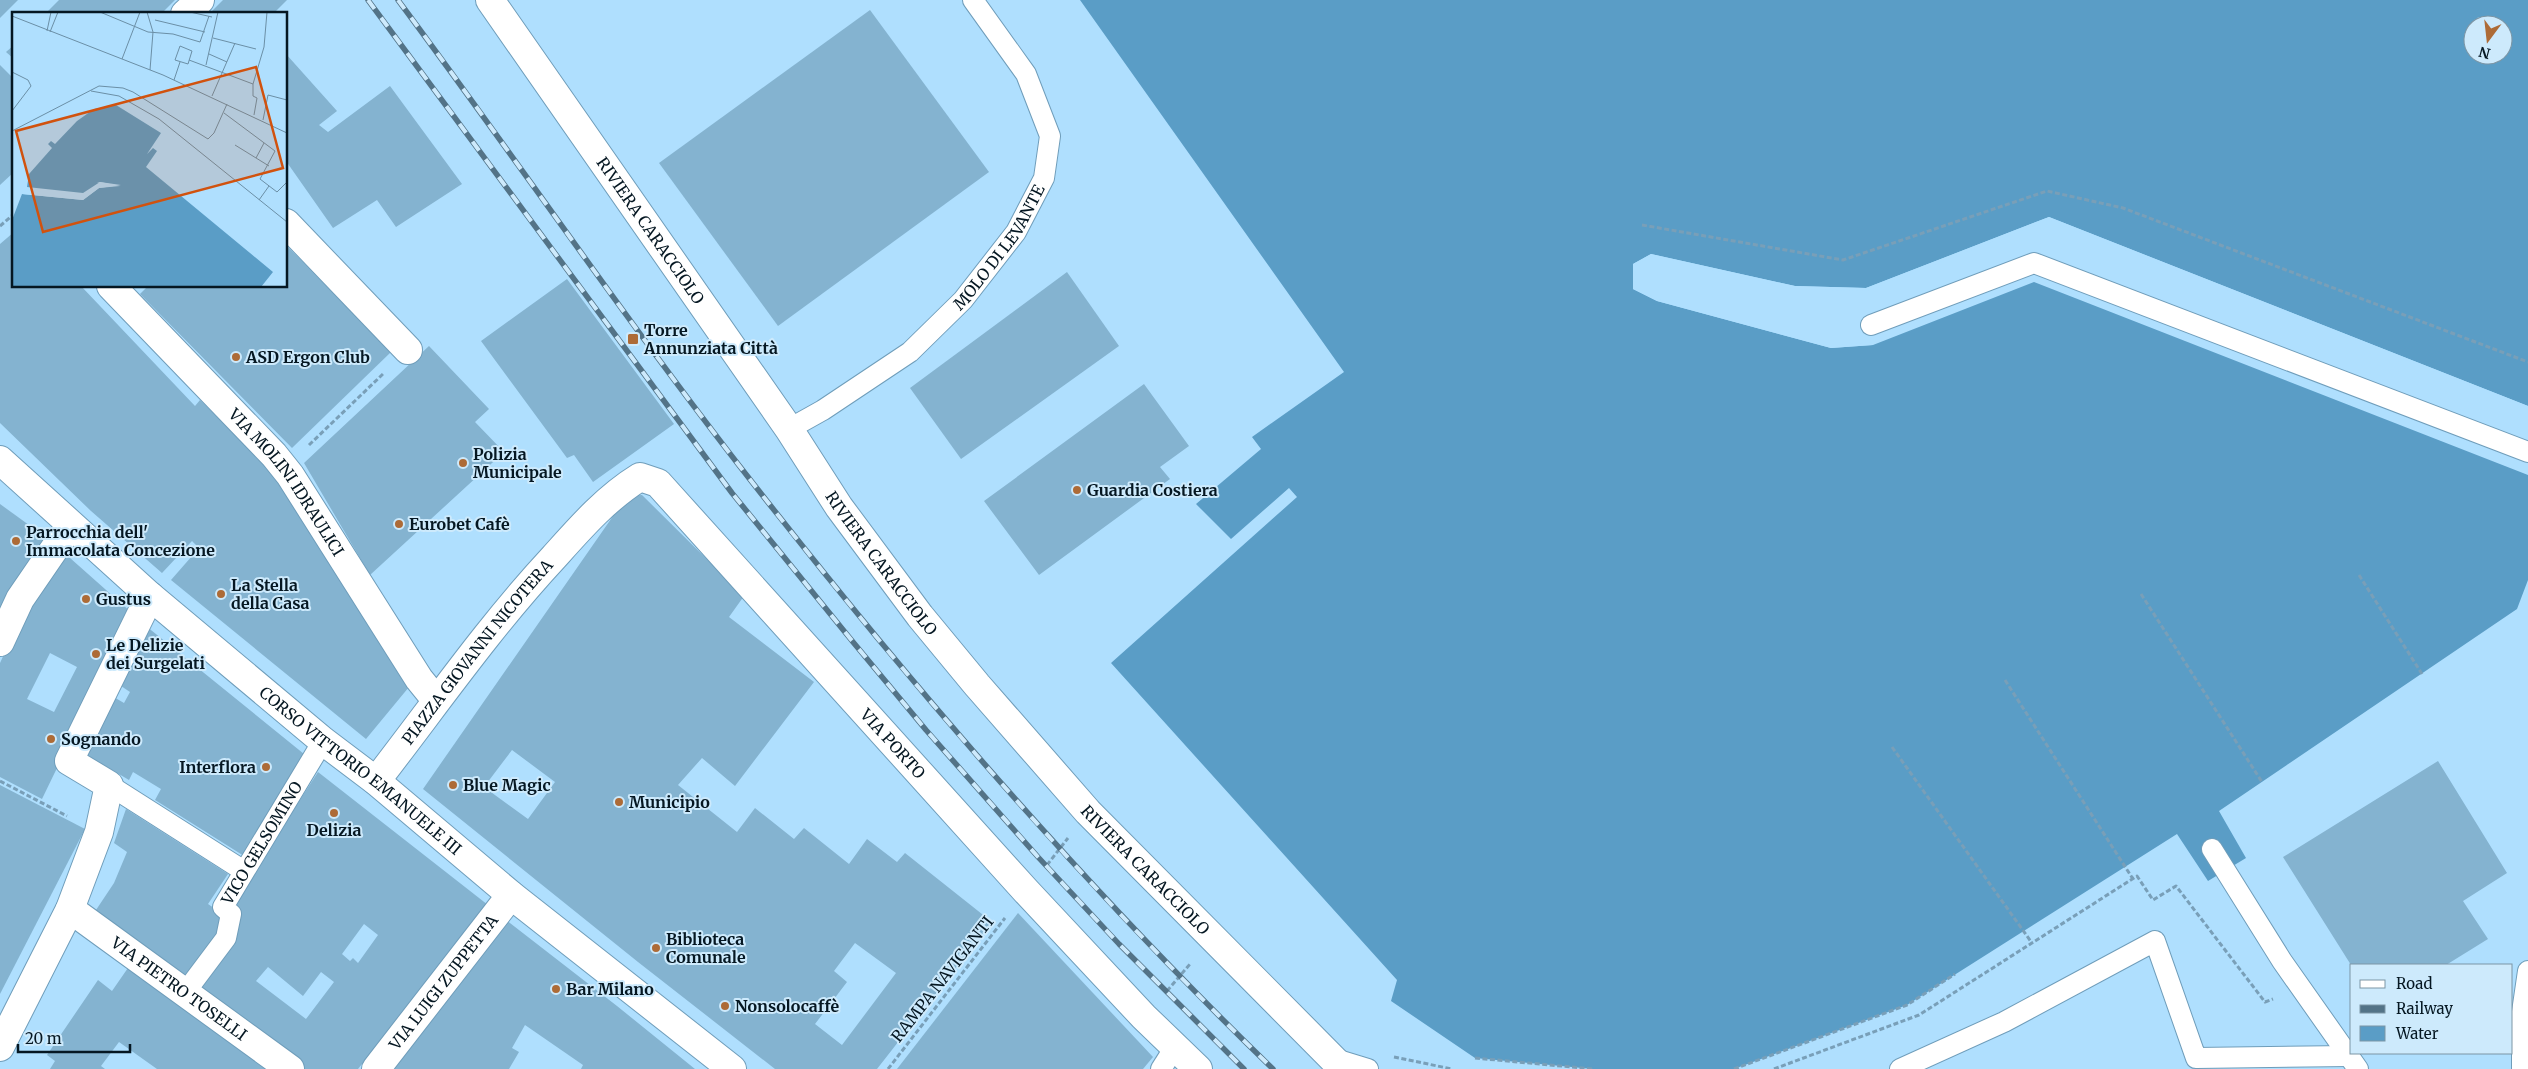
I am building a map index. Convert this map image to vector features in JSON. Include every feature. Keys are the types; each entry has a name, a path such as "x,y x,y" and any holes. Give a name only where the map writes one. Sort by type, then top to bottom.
{"street":[{"path":"188,12 200,0"},
{"name":"RIVIERA CARACCIOLO","path":"490,0 789,429 845,515 920,616 977,685 1088,812 1336,1063"},
{"path":"288,225 408,350"},
{"name":"VIA MOLINI IDRAULICI","path":"120,290 274,455 290,475 419,679 436,700"},
{"name":"CORSO VITTORIO EMANUELE III","path":"0,460 70,526 150,596 323,741 376,781 511,895 732,1069"},
{"name":"VIA PORTO","path":"582,527 618,491 640,477 658,483 1026,891 1144,1017 1168,1058 1198,1069"},
{"path":"0,642 20,599 70,526"},
{"name":"PIAZZA GIOVANNI NICOTERA","path":"376,781 436,700 519,595 582,527"},
{"path":"0,1047 70,909 99,832 109,785 68,761 150,596"},
{"name":"VIA LUIGI ZUPPETTA","path":"376,1069 511,895"},
{"name":"VIA PIETRO TOSELLI","path":"70,909 184,994 290,1069"}],"lane":[{"name":"MOLO DI LEVANTE","path":"789,429 823,410 910,352 963,300 1016,232 1044,178 1050,136 1026,74 973,0"},
{"path":"1871,325 2034,263 2528,452"},
{"name":"VICO GELSOMINO","path":"184,994 226,938 231,914 223,906 323,741"},
{"path":"109,785 244,872"},
{"path":"2212,849 2282,961 2353,1063"},
{"path":"1900,1069 2004,1022 2155,941 2196,1058 2353,1063"},
{"path":"2522,1069 2522,1012 2528,971"},
{"path":"1336,1063 1368,1069"}],"path":[{"path":"0,226 12,216"},
{"path":"305,448 408,350"},
{"path":"2359,575 2422,674"},
{"path":"2141,594 2262,782"},
{"path":"2005,680 2133,879"},
{"path":"1892,747 2032,943"},
{"path":"0,781 99,832"},
{"path":"1044,868 1070,835"},
{"name":"RAMPA NAVIGANTI","path":"888,1069 1011,912"},
{"path":"1166,992 1196,957"},
{"path":"1734,1069 1907,1005 1955,974"},
{"path":"1388,1055 1452,1069"},
{"path":"1475,1058 1593,1069"}],"water":[{"path":"1080,0 2528,0 2528,406 2049,217 1866,288 1795,286 1651,254 1633,264 1633,289 1657,301 1831,348 1873,345 2034,282 2528,475 2528,580 2517,609 2219,811 2246,858 2208,881 2177,834 1907,1005 1734,1069 1593,1069 1475,1058 1391,1001 1397,980 1111,663 1297,497 1289,488 1231,539 1196,504 1261,449 1252,437 1344,372"}],"pier":[{"path":"2049,217 2528,406 2528,408 2049,220 1866,291 1794,289 1652,256 1636,266 1635,288 1657,299 1831,346 1872,342 1873,345 1831,348 1657,301 1633,289 1633,264 1651,254 1795,286 1866,288"}],"building":[{"path":"0,0 18,0 0,18"},
{"path":"59,0 175,0 163,12 47,12"},
{"path":"223,0 287,0 275,12 211,12"},
{"path":"870,10 989,172 778,326 659,163"},
{"path":"12,47 12,57 6,52"},
{"path":"288,56 337,111 319,125 328,132 390,86 462,184 396,227 377,200 333,228 288,164"},
{"path":"0,65 12,77 12,174 0,185"},
{"path":"12,234 12,288 83,288 195,406 200,400 270,470 312,529 409,687 366,739 171,580 199,548 192,541 162,573 91,511 0,423 0,244"},
{"path":"288,247 391,352 292,448 140,294 146,288 288,288"},
{"path":"1067,272 1119,346 961,459 910,388"},
{"name":"Torre Annunziata Città","path":"567,279 674,424 593,482 574,455 567,458 481,341"},
{"path":"429,346 489,409 475,422 504,452 370,575 304,463"},
{"name":"Guardia Costiera","path":"1144,384 1189,446 1160,467 1170,479 1039,575 984,501"},
{"path":"642,495 744,596 729,617 814,682 735,786 702,758 678,785 737,832 755,808 794,839 804,828 849,864 867,839 897,862 905,853 992,922 877,1069 775,1069 638,962 423,789 627,496","holes":["512,750 555,782 528,819 484,787","855,943 896,973 842,1045 815,1024 847,982 834,971"]},
{"path":"0,504 51,541 0,622"},
{"path":"61,550 132,613 42,799 0,777 0,663 28,602","holes":["50,653 77,667 54,712 27,699"]},
{"path":"146,626 304,754 244,856 155,800 161,789 133,772 129,780 85,754 112,696 124,703 130,692 118,684"},
{"path":"2438,761 2507,873 2463,901 2488,939 2448,964 2350,964 2283,857"},
{"path":"318,772 488,905 358,1069 305,1069 198,987 230,908","holes":["364,924 378,935 358,963 353,958 350,961 342,954","268,967 303,996 321,972 334,982 306,1019 256,981"]},
{"path":"0,785 85,829 0,994"},
{"path":"126,809 228,874 208,904 227,917 220,937 186,982 94,913 114,883 127,852 114,843"},
{"path":"1018,913 1153,1057 1143,1069 897,1069"},
{"path":"506,920 695,1069 581,1069 583,1065 525,1025 512,1048 519,1052 509,1069 392,1069"},
{"path":"130,965 276,1069 157,1069 119,1042 101,1066 105,1069 50,1069 55,1061 47,1055 98,980 112,991"}],"railway":[{"path":"368,0 732,493 853,642 926,730 1038,857 1119,944 1244,1069"},
{"path":"398,0 706,423 875,635 1068,858 1203,1000 1273,1069"}],"place":[{"name":"Torre Annunziata Città","path":"633,339"},
{"name":"ASD Ergon Club","path":"236,357"},
{"name":"Polizia Municipale","path":"463,463"},
{"name":"Guardia Costiera","path":"1077,490"},
{"name":"Eurobet Cafè","path":"399,524"},
{"name":"Parrocchia dell' Immacolata Concezione","path":"16,541"},
{"name":"La Stella della Casa","path":"221,594"},
{"name":"Gustus","path":"86,599"},
{"name":"Le Delizie dei Surgelati","path":"96,654"},
{"name":"Sognando","path":"51,739"},
{"name":"Interflora","path":"266,767"},
{"name":"Blue Magic","path":"453,785"},
{"name":"Municipio","path":"619,802"},
{"name":"Delizia","path":"334,813"},
{"name":"Biblioteca Comunale","path":"656,948"},
{"name":"Bar Milano","path":"556,989"},
{"name":"Nonsolocaffè","path":"725,1006"}]}
